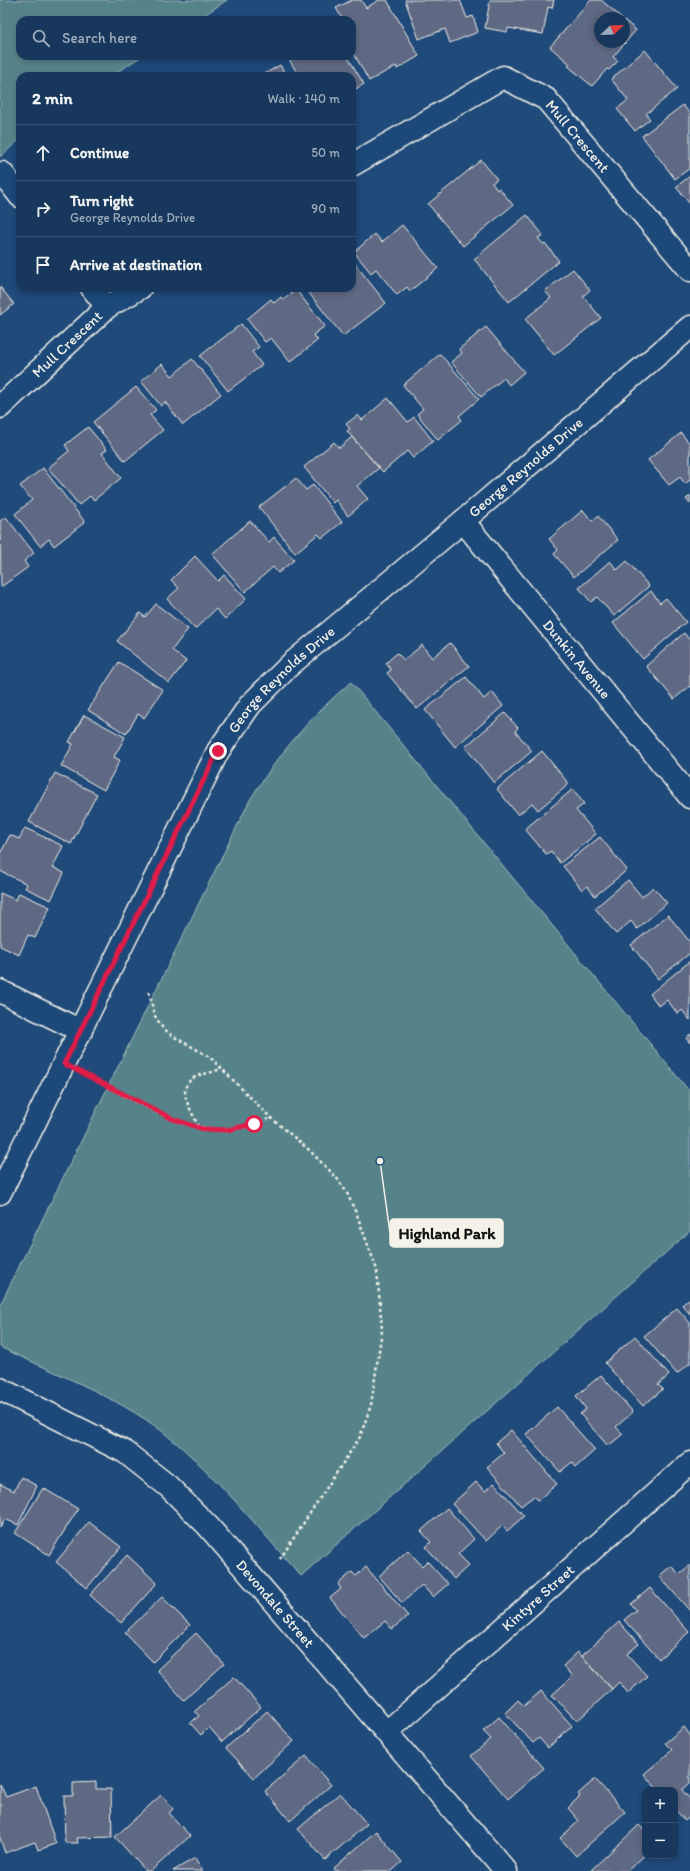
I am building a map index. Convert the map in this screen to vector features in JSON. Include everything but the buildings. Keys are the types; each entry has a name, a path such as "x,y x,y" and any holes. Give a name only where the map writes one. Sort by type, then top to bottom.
{"street":[{"name":"Mull Crescent","path":"356,163 502,77 546,100 690,270"},
{"path":"2,173 16,191"},
{"path":"95,292 107,307"},
{"name":"Mull Crescent","path":"0,407 107,307 133,292"},
{"name":"George Reynolds Drive","path":"0,1193 218,751 250,705 291,664 463,521 690,327"},
{"name":"Dunkin Avenue","path":"463,521 690,797"},
{"path":"0,991 81,1031"},
{"name":"Devondale Street","path":"0,1389 125,1452 168,1486 208,1526 506,1871"},
{"name":"Kintyre Street","path":"387,1732 690,1463"}],"path":[{"path":"149,992 155,1016 162,1026 171,1034 210,1057 270,1118 308,1149 336,1177 346,1191 357,1215 377,1270 382,1330 372,1405 360,1437 280,1559"},
{"path":"64,1064 173,1119 198,1127 227,1130 270,1118"},
{"path":"198,1127 193,1112 185,1098 186,1086 195,1077 216,1072 221,1068"}],"green space":[{"path":"0,0 227,0 203,16 16,16 16,60 136,60 117,72 16,72 16,143 0,157"},
{"path":"351,682 690,1092 690,1231 301,1576 218,1483 163,1432 126,1407 105,1396 0,1347 0,1305 251,798 296,736 322,708"}],"place":[{"name":"Highland Park","path":"380,1161"}],"route":[{"path":"218,751 64,1064 173,1119 203,1129 227,1130 254,1124"}]}
